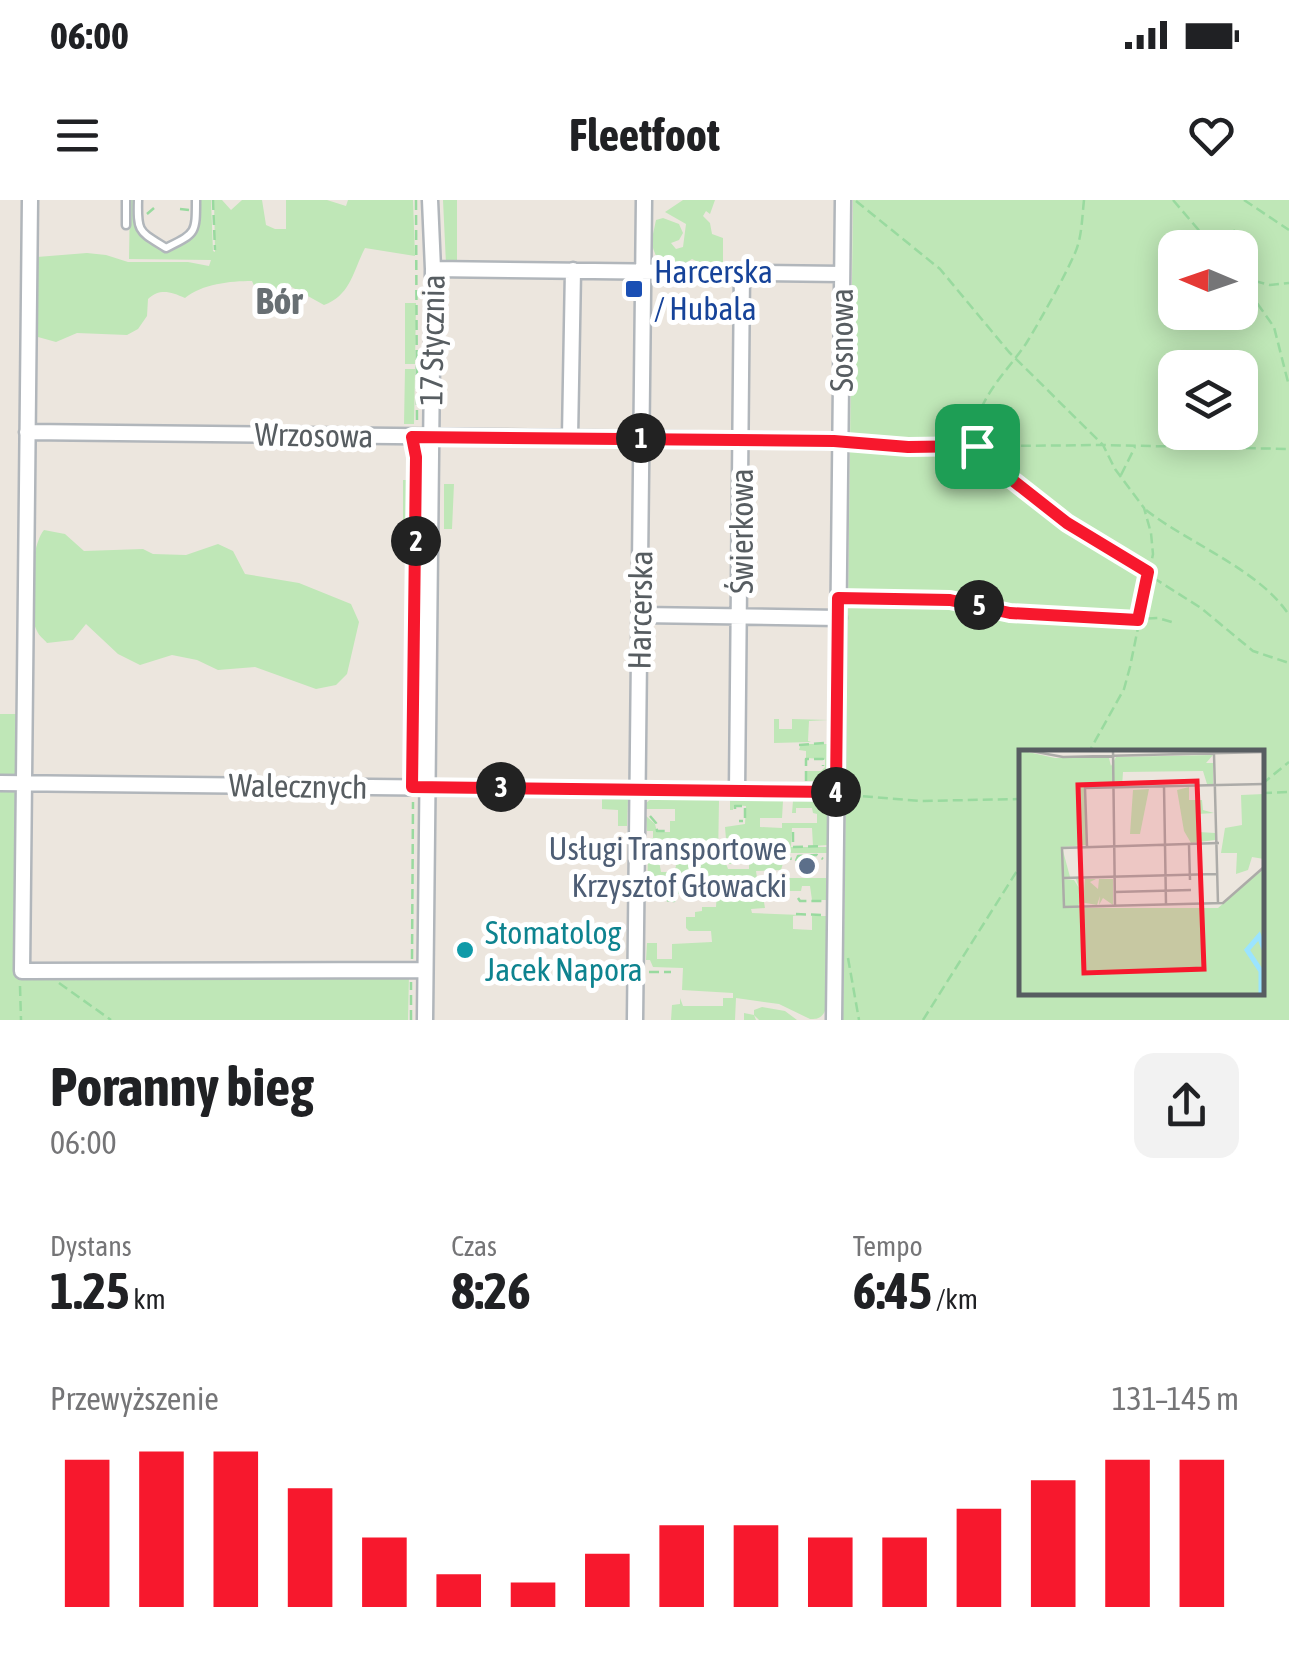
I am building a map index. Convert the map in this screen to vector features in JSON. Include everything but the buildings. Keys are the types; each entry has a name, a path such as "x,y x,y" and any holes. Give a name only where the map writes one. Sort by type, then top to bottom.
{"street":[{"path":"30,200 22,972 418,970"},
{"name":"17 Stycznia","path":"425,1020 418,970 419,787 431,437 430,200"},
{"name":"Harcerska","path":"635,1020 639,1001 644,200"},
{"name":"Sosnowa","path":"834,1020 833,724 838,618 842,200"},
{"path":"433,269 842,274"},
{"path":"570,437 573,270"},
{"name":"Świerkowa","path":"737,791 742,272"},
{"name":"Wrzosowa","path":"27,432 841,442"},
{"path":"640,615 838,618"},
{"name":"Walecznych","path":"0,783 836,792"}],"lane":[{"path":"126,200 126,225"},
{"path":"138,200 137,226 166,248 191,235 196,228 196,200"}],"path":[{"path":"213,200 214,250"},
{"path":"411,1020 418,970 416,457 412,437 417,424 416,200"},
{"path":"855,200 940,269 1015,358 1103,445 1120,477 1144,508 1241,572 1289,615"},
{"path":"1084,200 1080,240 1074,256 1015,358 983,402 977,419 977,446 983,457 1046,508 1201,608 1253,651 1289,663"},
{"path":"1173,200 1200,230"},
{"path":"1244,200 1289,230"},
{"path":"1258,282 1289,283"},
{"path":"1258,304 1274,327 1289,386"},
{"path":"841,442 908,447 1103,445 1289,449"},
{"path":"1120,477 1135,446"},
{"path":"1090,750 1124,689 1153,554 1152,533 1144,508"},
{"path":"838,598 950,600 1010,613 1158,618 1175,623"},
{"path":"799,745 830,743"},
{"path":"806,783 806,759 823,759 822,766"},
{"path":"1264,782 1289,762"},
{"path":"836,792 902,799 1019,800"},
{"path":"1264,793 1289,792"},
{"path":"735,809 745,806 744,821 739,820"},
{"path":"644,814 656,823 657,831 668,831"},
{"path":"793,832 793,847 829,846"},
{"path":"648,855 656,855 655,847 693,844"},
{"path":"768,862 817,854 829,860"},
{"path":"922,1020 1019,868"},
{"path":"644,899 674,901 674,893 720,890"},
{"path":"798,898 800,902 822,901"},
{"path":"796,914 828,915"},
{"path":"835,946 848,956 859,1020"},
{"path":"642,974 656,970 671,972"},
{"path":"41,971 111,1020"},
{"path":"21,1020 22,972"}],"green space":[{"path":"130,200 134,200 138,233 167,252 195,233 199,200 211,200 215,252 214,200 222,200 231,210 242,200 262,200 266,225 286,229 286,200 327,200 346,206 348,200 413,200 415,256 365,248 346,289 324,305 288,285 272,293 256,290 252,281 226,283 208,286 185,298 157,293 148,299 147,316 138,329 127,335 77,333 56,342 38,337 37,257 87,253 128,262 209,266 211,260 129,259"},
{"path":"443,200 457,200 457,263 446,264"},
{"path":"683,200 715,200 710,214 706,211 703,216 710,223 712,234 723,238 723,267 708,267 692,259 680,267 660,265 652,242 656,220 663,218 679,224 683,233 671,243 676,249 683,247 686,224 665,212"},
{"path":"853,200 1289,200 1289,1020 843,1020"},
{"path":"405,303 416,303 415,364 405,364"},
{"path":"405,369 415,369 414,424 404,424"},
{"path":"403,480 414,480 413,525 403,525"},
{"path":"444,484 454,484 452,529 444,529"},
{"path":"44,530 65,534 84,551 143,549 153,554 186,555 218,544 233,551 245,574 299,583 351,604 359,622 347,674 336,685 316,689 255,667 218,670 172,655 140,665 118,654 86,624 73,640 47,643 34,622 31,595 33,564"},
{"path":"418,625 423,626 422,763 416,762"},
{"path":"0,714 23,714 21,972 409,974 408,1020 0,1020"},
{"path":"774,719 779,719 779,729 792,729 792,719 829,720 809,721 811,742 774,743"},
{"path":"801,744 828,744 828,781 807,781 807,771 821,771 825,759 806,758 806,751 799,750"},
{"path":"602,799 628,799 627,826 618,826 618,810 602,809"},
{"path":"651,799 719,800 718,860 725,861 728,869 749,869 749,864 728,864 725,827 745,824 746,806 734,805 730,810 730,800 783,801 782,818 760,818 760,827 817,823 812,808 796,808 796,813 792,813 793,801 823,801 827,805 827,845 813,846 812,828 792,828 791,847 827,847 827,853 786,853 781,870 756,871 757,878 826,878 826,900 812,900 810,886 802,886 801,891 762,891 765,908 751,909 752,913 801,915 793,916 793,929 812,930 812,916 826,916 828,995 821,1016 810,1019 779,1004 736,998 735,1020 671,1020 672,1005 680,1004 680,998 683,1006 723,1006 723,998 733,998 733,993 682,990 683,968 653,967 646,960 647,943 657,943 657,959 672,959 672,944 712,942 711,931 689,931 686,917 695,917 702,907 716,907 714,891 726,893 726,889 675,890 674,884 657,886 657,894 647,898 648,856 658,856 661,872 671,872 676,867 673,846 647,847 653,831 647,831 646,816 657,832 670,832 670,821 675,821 675,809 646,809"},
{"path":"762,1007 785,1011 797,1020 759,1020 754,1010"},
{"path":"744,1013 754,1015 756,1020 744,1020"}],"place":[{"name":"Harcerska / Hubala","path":"634,289"},
{"name":"Usługi Transportowe Krzysztof Głowacki","path":"807,866"},
{"name":"Stomatolog Jacek Napora","path":"465,950"}],"district":[{"name":"Bór","path":"279,300"}],"route":[{"path":"412,437 977,446 983,457 1046,508 1148,572 1138,620 1010,613 950,600 838,598 836,792 412,787 416,448 412,437"}]}
